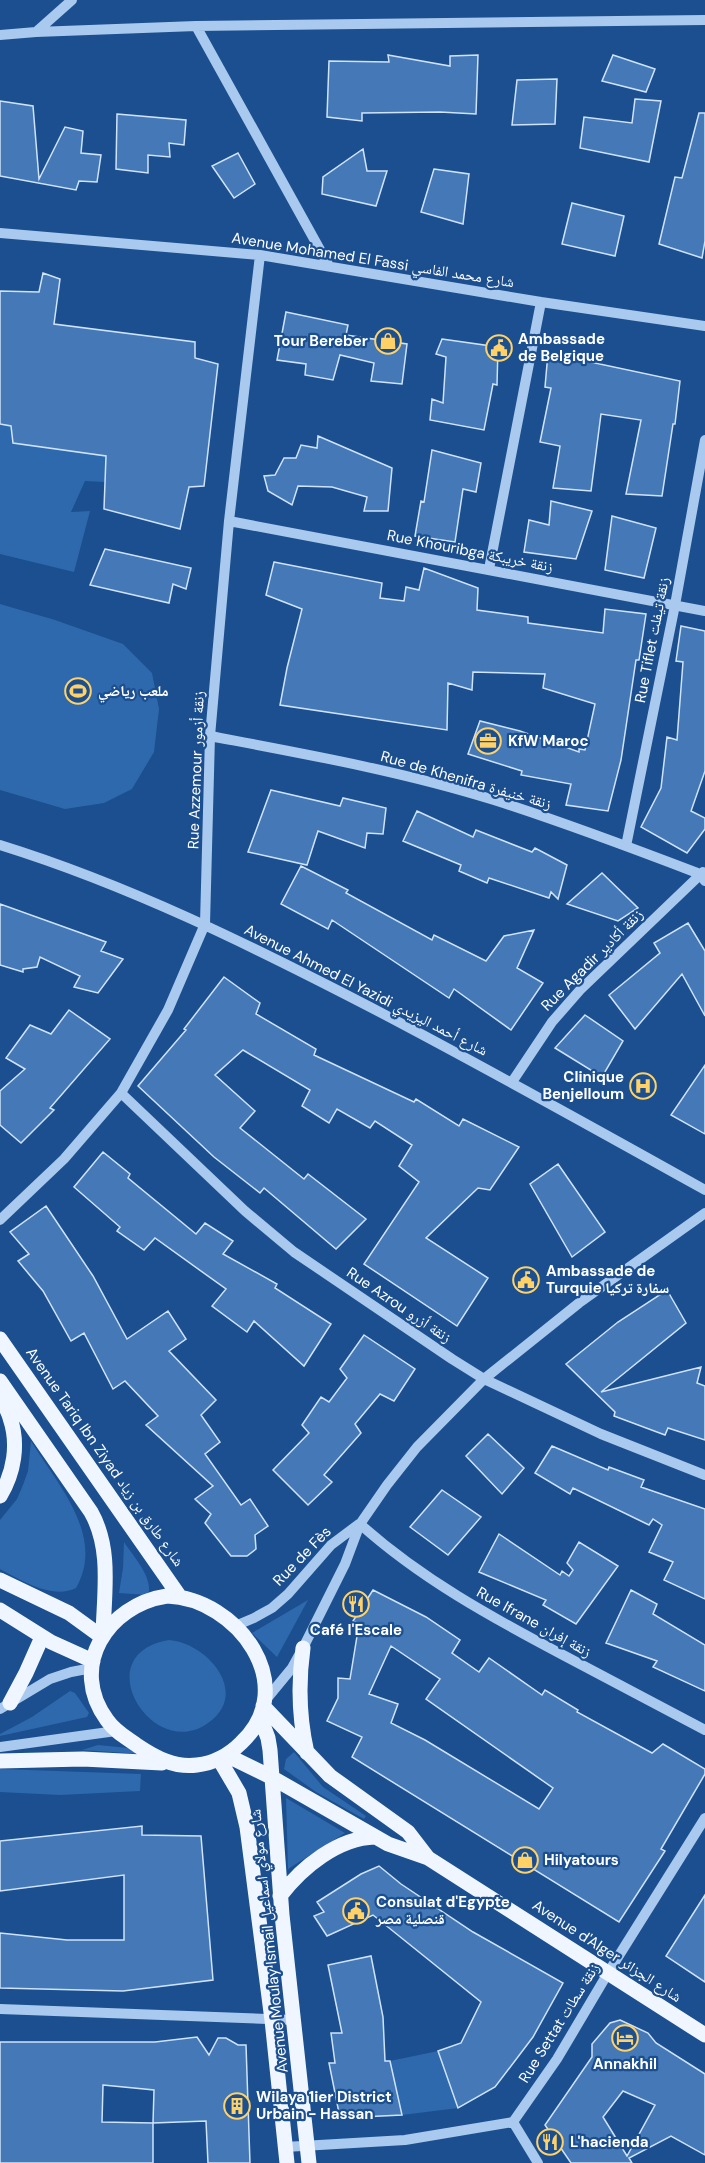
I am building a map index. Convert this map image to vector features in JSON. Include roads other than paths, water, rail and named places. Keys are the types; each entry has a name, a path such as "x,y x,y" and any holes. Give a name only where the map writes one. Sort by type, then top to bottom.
{"main road":[{"name":"Avenue Tariq Ibn Ziyad شارع طارق بن زياد","path":"0,1339 180,1597"},
{"path":"0,1381 91,1512 101,1533 105,1560 102,1636"},
{"path":"0,1396 10,1416 15,1453 11,1471 0,1496"},
{"path":"0,1580 69,1613 102,1636"},
{"path":"0,1761 82,1759 174,1764 197,1765 222,1757 246,1739 262,1708 264,1674 260,1660 245,1636 235,1626 202,1604 180,1597 154,1598 130,1608 111,1624 102,1636 92,1664 93,1691 106,1719 116,1731 152,1756 174,1764"},
{"path":"0,1610 42,1637 92,1664"},
{"path":"5,1706 26,1673 42,1637"},
{"path":"303,1648 300,1701 307,1754"},
{"name":"Avenue d'Alger شارع الجزائر","path":"262,1708 338,1782 408,1833 428,1858"},
{"name":"Avenue Moulay Ismail شارع مولاي اسماعيل","path":"262,1708 268,1738 280,1896 309,2163"},
{"name":"Avenue d'Alger شارع الجزائر","path":"222,1757 271,1778 375,1837 407,1852 428,1858 705,2035"},
{"name":"Avenue Moulay Ismail شارع مولاي اسماعيل","path":"222,1757 239,1793 244,1811 272,2020 287,2163"},
{"path":"280,1896 308,1866 360,1837 375,1837"}],"street":[{"path":"36,32 72,0"},
{"path":"0,35 196,26 705,20"},
{"path":"196,26 329,266"},
{"name":"Avenue Mohamed El Fassi شارع محمد الفاسي","path":"0,233 260,255 541,302 705,326"},
{"name":"Rue Azzemour زنقة أزمور","path":"0,1220 64,1159 121,1093 168,1010 206,924 210,736 229,521 260,255"},
{"path":"489,569 541,302"},
{"name":"Rue Tiflet زنقة تيفلت","path":"626,846 675,605 705,440"},
{"name":"Rue Khouribga زنقة خريبكة","path":"229,521 705,611"},
{"name":"Rue de Khenifra زنقة خنيفرة","path":"210,736 331,758 493,800 703,875"},
{"name":"Avenue Ahmed El Yazidi شارع أحمد اليزيدي","path":"0,845 95,878 206,924 512,1082 705,1190"},
{"name":"Rue Agadir زنقة أكادير","path":"512,1082 552,1022 580,990 703,875"},
{"name":"Rue Azrou زنقة أزرو","path":"121,1093 245,1211 294,1252 355,1295 484,1379 601,1434 705,1475"},
{"path":"262,1708 303,1648 345,1564 360,1524 417,1447 484,1379 579,1303 705,1214"},
{"name":"Rue de Fès","path":"235,1626 272,1608 288,1594 331,1545 360,1524"},
{"name":"Rue Ifrane زنقة إفران","path":"360,1524 397,1555 492,1618 705,1730"},
{"path":"5,1706 50,1679 92,1664"},
{"path":"0,1747 116,1731"},
{"name":"Rue Settat زنقة سطات","path":"513,2121 557,2059 705,1818"},
{"path":"0,2009 294,2020"},
{"path":"285,2147 405,2140 513,2121 538,2163"}],"place":[{"name":"Tour Bereber","path":"388,341"},
{"name":"Ambassade de Belgique","path":"499,348"},
{"name":"ملعب رياضي","path":"78,691"},
{"name":"KfW Maroc","path":"488,741"},
{"name":"Clinique Benjelloum","path":"643,1086"},
{"name":"Ambassade de Turquie سفارة تركيا","path":"526,1280"},
{"name":"Café l'Escale","path":"356,1604"},
{"name":"Hilyatours","path":"525,1860"},
{"name":"Consulat d'Egypte قنصلية مصر","path":"356,1911"},
{"name":"Annakhil","path":"625,2038"},
{"name":"Wilaya 1ier District Urbain - Hassan","path":"237,2106"},
{"name":"L'hacienda","path":"550,2142"}]}
